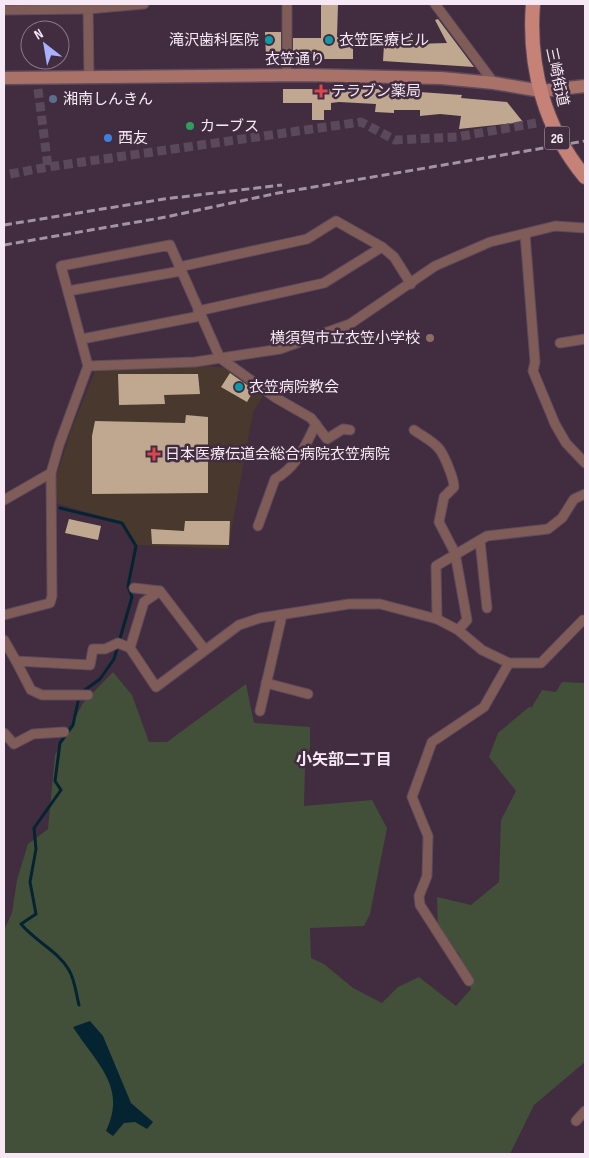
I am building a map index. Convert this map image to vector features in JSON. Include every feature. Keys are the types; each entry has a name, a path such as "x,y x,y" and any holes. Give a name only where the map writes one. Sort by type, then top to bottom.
{"main road":[{"name":"三崎街道","path":"533,4 536,67 540,92 557,138 585,177"}],"street":[{"path":"4,10 144,4"},
{"path":"286,4 287,75"},
{"path":"435,4 494,83"},
{"path":"88,7 89,77"},
{"name":"衣笠通り","path":"4,78 287,75 441,78 494,83 540,92 585,86"},
{"path":"68,291 180,269 307,239 336,221 382,247 394,258 412,284"},
{"path":"88,366 195,362 280,349 350,324 412,284 435,266 490,242 555,226 585,228"},
{"path":"525,234 535,362 534,371 555,424 566,442 585,463"},
{"path":"4,615 50,603 51,473 88,366 82,338 61,266 170,244 220,358 316,424 327,439 343,429 350,430"},
{"path":"82,338 199,313 324,283 382,247"},
{"path":"560,343 585,339"},
{"path":"258,526 275,479 288,472 302,452 316,424"},
{"path":"414,430 440,450 445,464 454,477 454,487 444,497 439,522 455,553 467,620 458,630"},
{"path":"4,500 51,473"},
{"path":"437,619 436,566 455,553 487,536 548,528 562,518 574,499 585,494"},
{"path":"480,541 487,608"},
{"path":"134,588 160,591 205,650"},
{"path":"130,648 144,602 160,591"},
{"path":"16,661 90,666 93,649 105,649 118,643 130,648 156,687 239,625 260,618 349,604 380,604 437,619 458,630 482,650 509,663 541,663 583,620 585,621"},
{"path":"260,711 282,615"},
{"path":"4,640 31,690 42,695 88,695"},
{"path":"469,981 420,905 419,896 427,876 428,836 412,797 432,742 484,707 509,663"},
{"path":"266,683 308,694"},
{"path":"4,733 14,744 33,734 64,732"},
{"path":"576,1121 585,1111"}],"shaded area":[{"name":"日本医療伝道会総合病院衣笠病院","path":"208,366 230,368 265,393 253,413 228,549 137,545 123,523 56,503 56,478 71,430 96,369"}],"green space":[{"path":"113,672 132,695 149,742 167,742 246,684 254,723 310,727 310,747 305,767 304,806 372,800 387,828 370,914 364,926 310,928 311,958 324,964 353,988 382,1003 398,987 419,977 456,1006 471,989 459,954 438,932 437,897 471,905 499,882 501,820 516,791 489,757 498,733 529,707 532,707 542,690 556,692 562,682 585,683 585,1062 534,1105 510,1154 4,1154 4,930 12,913 17,880 28,844 48,829 55,755 83,703"}],"water":[{"path":"90,1021 103,1036 131,1103 153,1122 147,1129 135,1122 124,1123 113,1136 106,1131 112,1115 113,1101 111,1088 99,1064 73,1027"}],"building":[{"path":"321,4 338,4 337,37 353,38 353,59 298,59 298,56 293,56 293,38 321,38"},
{"path":"438,19 474,67 383,61 384,45 392,45 394,31 404,32 403,40 413,40 413,44 447,43 435,20"},
{"name":"滝沢歯科医院","path":"265,32 281,32 281,57 266,57"},
{"path":"283,89 377,89 462,95 461,98 507,102 523,122 459,129 461,116 440,114 420,116 420,110 394,110 394,113 375,112 376,104 339,102 331,103 331,110 324,110 324,120 312,120 312,103 283,103"},
{"name":"衣笠病院教会","path":"230,373 254,390 247,402 221,387"},
{"path":"118,374 198,374 200,394 164,395 165,404 119,405"},
{"path":"186,415 208,417 208,493 92,494 92,436 95,421 185,423"},
{"path":"69,519 101,526 98,540 65,533"},
{"path":"185,521 230,521 229,545 152,544 151,529 184,531"}],"waterway":[{"path":"60,508 122,523 136,546 128,586 132,597 114,659 100,679 82,692"},
{"path":"79,697 73,725 60,743 55,781 61,790 34,828 36,849 30,882 36,914 21,924 64,963 73,978 79,1005"}],"tunnel":[{"path":"38,89 48,167 361,122 395,140 457,137 536,123"},
{"path":"10,174 48,167"}],"railway":[{"path":"4,245 166,217 278,193 585,141"},
{"path":"4,225 164,199 282,185"}],"place":[{"name":"滝沢歯科医院","path":"269,40"},
{"name":"衣笠医療ビル","path":"329,40"},
{"name":"テラブン薬局","path":"321,91"},
{"name":"湘南しんきん","path":"53,99"},
{"name":"カーブス","path":"190,126"},
{"name":"西友","path":"108,138"},
{"name":"横須賀市立衣笠小学校","path":"430,338"},
{"name":"衣笠病院教会","path":"239,387"},
{"name":"日本医療伝道会総合病院衣笠病院","path":"154,454"}],"district":[{"name":"小矢部二丁目","path":"344,760"}]}
